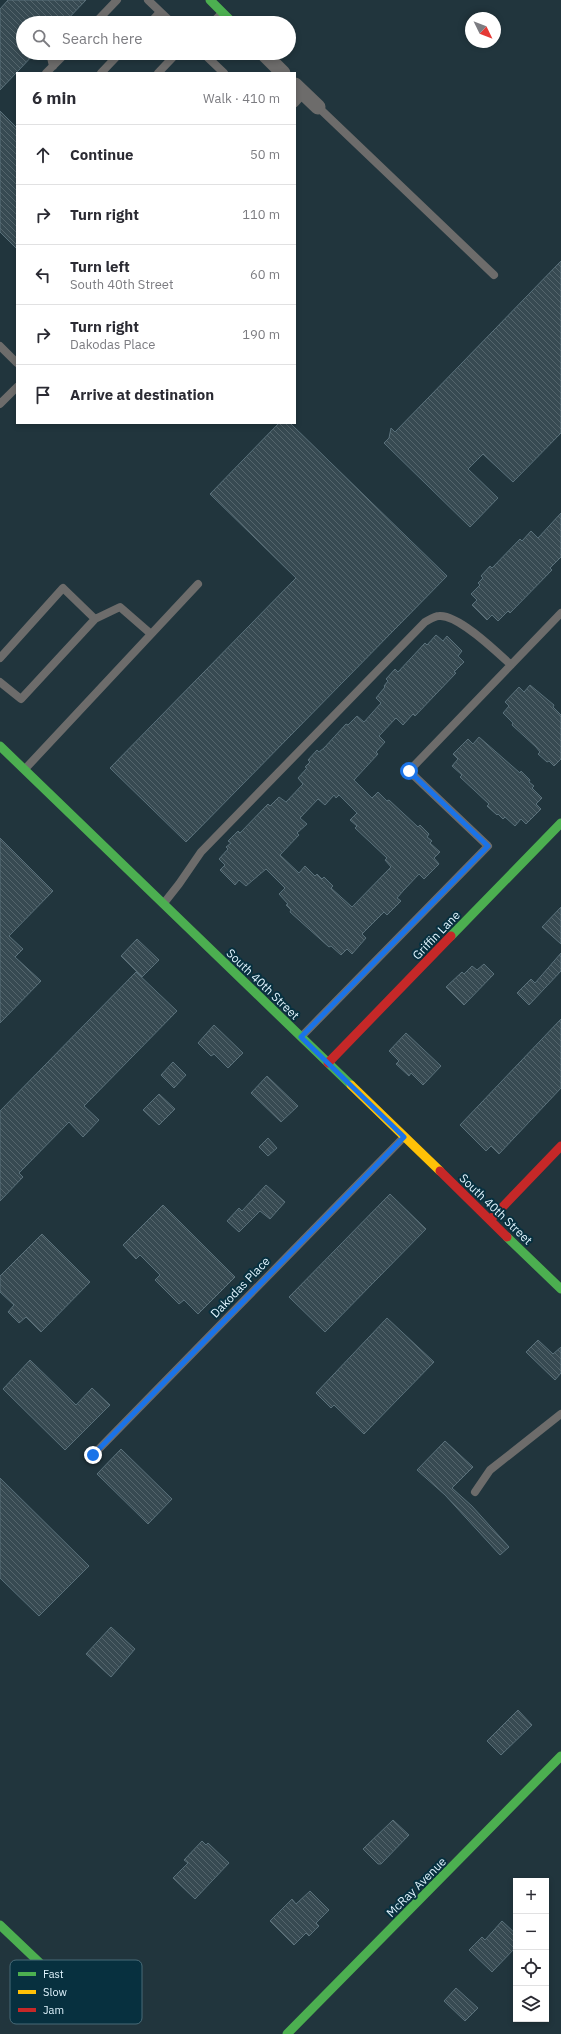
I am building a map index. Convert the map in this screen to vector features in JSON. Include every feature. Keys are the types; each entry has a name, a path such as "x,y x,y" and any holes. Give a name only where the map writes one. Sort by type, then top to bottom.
{"street":[{"path":"210,0 226,16"},
{"path":"270,60 282,72"},
{"path":"298,94 318,107"},
{"name":"South 40th Street","path":"0,746 561,1289"},
{"name":"Griffin Lane","path":"328,1063 561,822"},
{"path":"490,1220 561,1146"},
{"name":"McRay Avenue","path":"287,2034 561,1756"},
{"path":"0,1925 37,1960"}],"lane":[{"path":"102,16 117,0"},
{"path":"148,0 164,16"},
{"path":"156,16 160,12"},
{"path":"220,16 223,13"},
{"path":"52,60 53,66"},
{"path":"47,72 59,60"},
{"path":"102,72 113,60"},
{"path":"159,72 171,60"},
{"path":"210,60 223,72"},
{"path":"318,107 494,275"},
{"path":"0,346 16,362"},
{"path":"0,404 16,387"},
{"path":"24,770 198,584"},
{"path":"0,658 63,588 94,618"},
{"path":"0,682 21,698 94,618 120,607 151,634"},
{"path":"301,1037 488,846 409,771 561,613"},
{"path":"163,904 201,852 425,622 438,616 452,618 493,648 511,665"},
{"name":"Dakodas Place","path":"93,1455 404,1137"},
{"path":"475,1492 490,1470 561,1414"}],"building":[{"path":"8,0 86,0 71,16 16,16 16,60 28,60 0,90 0,9"},
{"path":"0,111 16,127 16,248 0,232"},
{"path":"561,261 561,433 513,482 483,454 468,469 498,498 470,527 384,443 389,438 391,428 395,432"},
{"path":"278,424 291,424 447,576 186,842 110,768 296,578 210,494"},
{"path":"561,513 561,557 550,568 552,570 510,613 508,611 498,621 492,615 487,620 472,605 477,600 471,594 480,585 478,583 483,578 481,576 490,566 492,568 520,539 522,541 531,531 538,538"},
{"path":"436,635 443,641 447,636 462,651 458,656 464,662 454,672 456,673 415,716 413,714 403,725 396,718 379,736 385,742 376,752 378,754 354,780 372,798 378,792 387,801 389,800 418,827 420,825 429,834 427,837 432,841 430,843 440,852 434,858 439,864 424,879 419,874 397,898 401,901 387,915 384,912 362,934 366,938 352,954 347,949 341,955 331,946 329,947 290,912 291,910 286,905 288,904 279,894 285,888 266,869 246,886 239,880 235,885 220,870 225,865 219,859 228,849 226,847 231,843 228,841 238,831 240,833 268,804 270,806 279,797 286,802 303,784 298,778 307,768 305,767 310,762 308,760 317,750 319,752 324,748 346,724 348,725 357,716 364,722 381,703 376,698 385,687 384,686 388,681 386,679 395,669 398,672 425,643 427,645","holes":["334,795 336,798 339,795 357,813 350,820 357,826 355,828 387,858 385,860 391,867 352,907 331,888 333,886 324,877 322,879 317,874 315,876 305,866 299,873 280,855 299,835 297,833 307,824 300,818 318,799 325,805"]},
{"path":"530,685 554,705 553,707 561,715 561,759 554,766 538,754 540,752 536,747 512,725 513,723 503,713 509,706 505,702 519,687 524,692"},
{"path":"479,737 520,773 521,771 534,786 532,788 542,798 536,804 541,809 526,824 521,819 515,826 505,817 503,819 498,814 497,815 487,806 489,804 460,777 462,775 452,766 458,759 453,754 468,739 473,744"},
{"path":"0,838 53,891 9,936 23,949 15,957 41,981 0,1023"},
{"path":"561,907 561,944 542,927"},
{"path":"137,939 159,960 142,977 121,956"},
{"path":"561,953 561,971 529,1005 517,993 531,979 535,983"},
{"path":"484,964 494,974 464,1005 446,987 462,972 464,974 472,966 477,970"},
{"path":"136,972 177,1011 84,1106 99,1120 83,1137 69,1122 19,1173 23,1177 0,1201 0,1111"},
{"path":"561,1019 561,1088 499,1154 491,1146 486,1151 460,1125"},
{"path":"214,1025 243,1053 228,1068 214,1054 211,1056 198,1043"},
{"path":"406,1033 441,1066 423,1085 411,1073 409,1076 396,1064 399,1061 389,1051"},
{"path":"173,1062 186,1075 174,1088 161,1075"},
{"path":"267,1076 298,1106 281,1122 251,1093"},
{"path":"159,1094 175,1109 159,1125 143,1110"},
{"path":"268,1138 277,1148 268,1156 259,1147"},
{"path":"266,1185 285,1202 270,1219 260,1211 239,1232 227,1221 239,1208 242,1211"},
{"path":"390,1194 426,1229 325,1332 289,1297"},
{"path":"163,1205 235,1277 198,1314 184,1300 179,1304 155,1280 160,1275 140,1255 136,1259 123,1245"},
{"path":"42,1234 90,1282 41,1332 26,1317 19,1323 8,1312 14,1305 0,1292 0,1276"},
{"path":"387,1318 434,1362 364,1434 334,1405 331,1408 316,1393"},
{"path":"538,1340 553,1354 561,1347 561,1373 555,1380 526,1352"},
{"path":"30,1360 76,1405 92,1388 110,1405 65,1450 3,1389"},
{"path":"445,1441 473,1467 452,1488 472,1506 509,1547 500,1555 445,1495 417,1470"},
{"path":"121,1449 172,1499 148,1524 97,1474"},
{"path":"0,1478 89,1566 39,1616 0,1578"},
{"path":"111,1627 135,1649 111,1677 86,1654"},
{"path":"518,1710 532,1725 501,1755 487,1741"},
{"path":"393,1820 409,1835 381,1864 378,1864 363,1849"},
{"path":"202,1841 206,1845 208,1843 229,1863 195,1899 173,1878 188,1863 184,1860"},
{"path":"310,1891 329,1910 316,1923 319,1926 309,1936 306,1933 294,1945 270,1921 292,1899 296,1904"},
{"path":"502,1921 513,1931 513,1950 492,1972 469,1950 482,1937 485,1940"},
{"path":"456,1988 478,2008 465,2021 444,2001"}],"traffic: fast":[{"path":"210,0 226,16"},
{"path":"0,746 351,1085"},
{"path":"451,936 561,823"},
{"path":"507,1237 561,1289"},
{"path":"287,2034 561,1756"},
{"path":"0,1925 37,1960"}],"traffic: slow":[{"path":"351,1085 440,1171"}],"traffic: jam":[{"path":"328,1063 451,936"},
{"path":"490,1220 561,1146"},
{"path":"440,1171 507,1237"}],"route":[{"path":"93,1455 404,1137 301,1037 488,846 409,771"}]}
